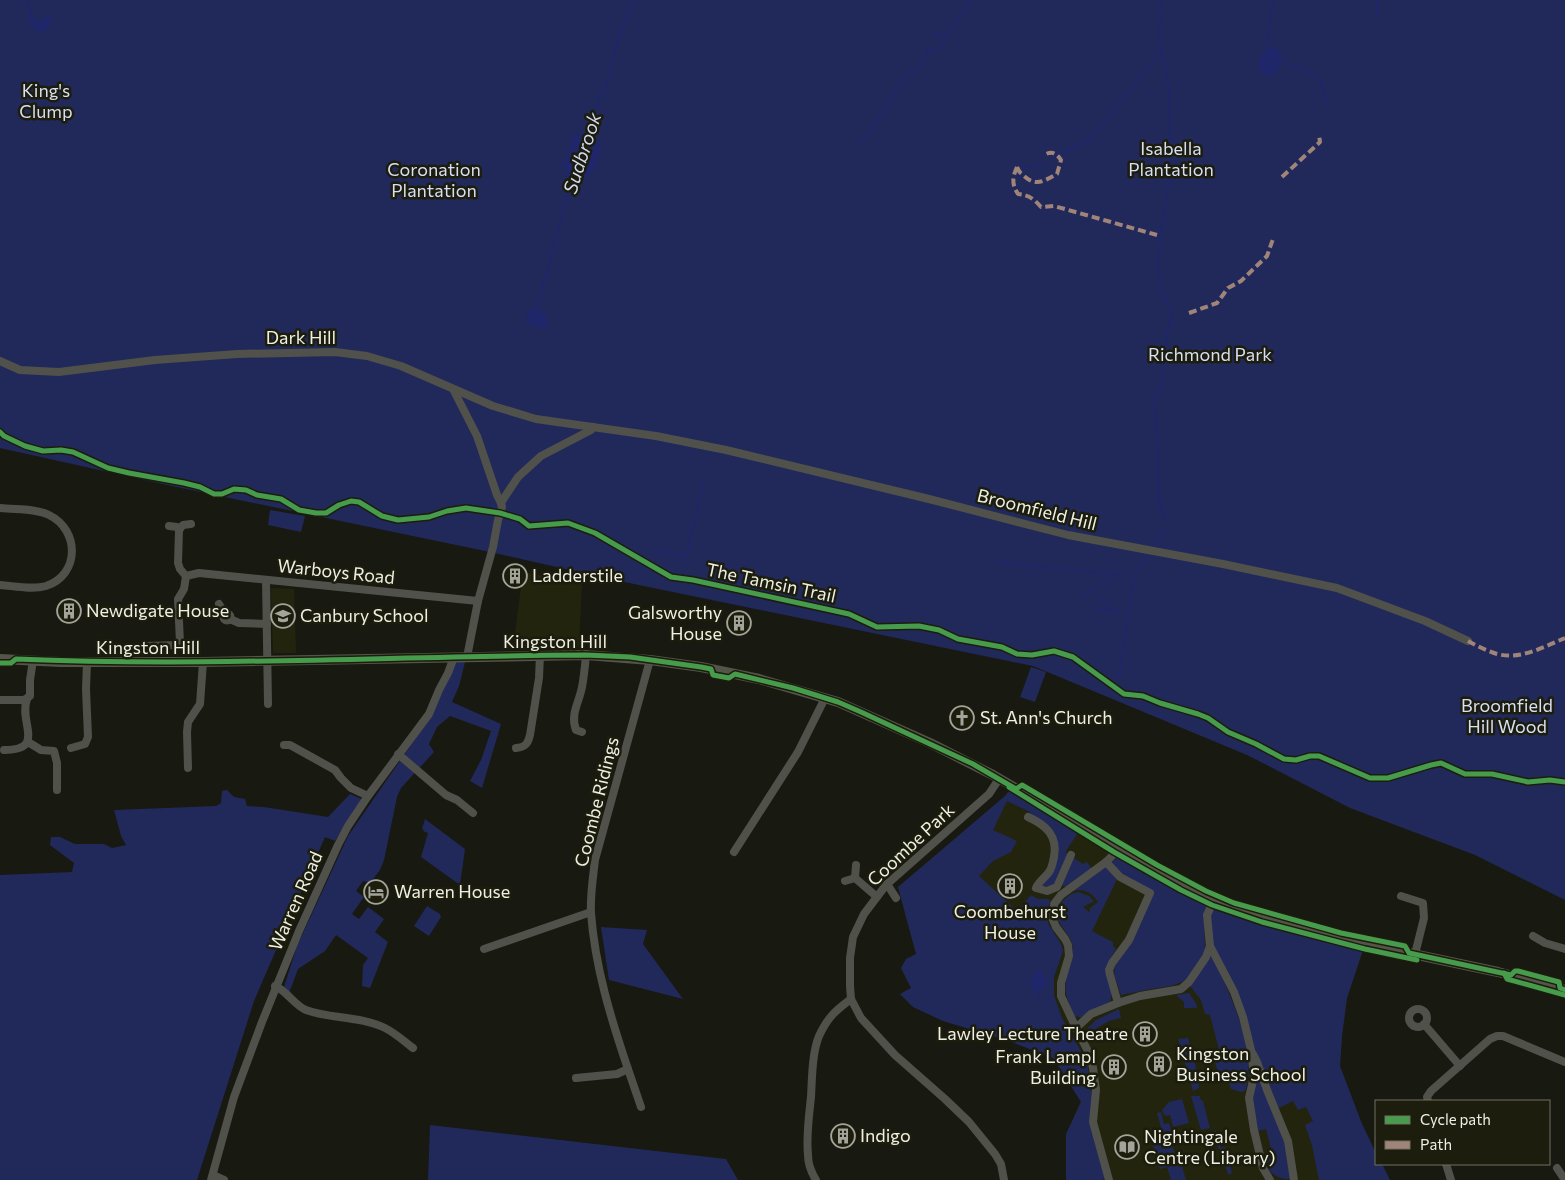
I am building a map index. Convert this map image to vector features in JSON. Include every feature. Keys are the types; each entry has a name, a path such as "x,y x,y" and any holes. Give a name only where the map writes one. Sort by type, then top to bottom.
{"main road":[{"name":"Kingston Hill","path":"0,659 87,662 203,662 586,655 612,656 701,667 760,679 825,698 921,738 1000,779 1166,875 1238,910 1412,954 1504,973 1565,990"}],"street":[{"name":"Dark Hill","path":"0,361 20,370 59,372 155,360 228,354 335,352 367,356 401,366 493,406 536,419 593,427"},
{"path":"453,389 477,436 502,507 478,601 467,657"},
{"path":"501,503 512,484 531,464 551,449 591,430 593,427"},
{"name":"Broomfield Hill","path":"593,427 656,436 726,450 1068,535 1223,564 1337,588 1417,618 1468,641"},
{"path":"0,508 50,515 65,527 70,538 72,552 66,571 53,583 36,587 0,585"},
{"path":"145,646 178,645 180,643 178,599 184,589 188,576 180,569 178,563 179,530 183,524 191,524"},
{"path":"169,526 177,527 179,530"},
{"name":"Warboys Road","path":"188,576 199,573 478,601"},
{"path":"266,580 268,704"},
{"path":"219,604 226,618 239,623 267,624"},
{"path":"218,626 226,618"},
{"path":"516,748 523,747 528,743 539,678 540,655"},
{"path":"582,732 576,730 573,722 574,710 582,688 586,655"},
{"name":"Warren Road","path":"212,1178 234,1097 275,986 338,845 368,796 429,714 454,657"},
{"path":"28,742 29,731 25,710 27,699 30,696 33,660"},
{"name":"Coombe Ridings","path":"641,1107 611,1020 599,968 591,912 595,860 650,660"},
{"path":"87,662 88,736 85,744 89,752"},
{"path":"188,768 188,722 200,704 203,662"},
{"path":"734,852 798,752 825,698"},
{"path":"0,700 27,699"},
{"path":"4,750 19,748 28,742"},
{"path":"28,742 41,750 54,752 57,763 57,790"},
{"path":"71,748 85,744"},
{"path":"284,745 290,745 335,770 351,788 368,796"},
{"path":"398,754 473,814"},
{"name":"Coombe Park","path":"1000,779 989,794 887,884 876,897 864,914 852,937 850,986 852,999 862,1018 895,1055 945,1099 984,1139 1001,1164 1004,1180"},
{"path":"1028,817 1046,828 1055,845 1050,872 1038,883 1036,888 1047,891 1058,886 1071,855"},
{"path":"1110,1180 1093,1122 1096,1090 1090,1055 1061,996 1061,983 1069,956 1068,945 1053,920 1054,904 1065,892 1106,862 1119,849"},
{"path":"1106,862 1120,877 1150,893 1129,940 1112,963 1110,975 1118,1003"},
{"path":"856,865 855,878 876,897"},
{"path":"845,881 855,878"},
{"path":"887,884 896,898"},
{"path":"1058,886 1065,892"},
{"path":"1401,896 1423,902 1424,918 1412,954"},
{"path":"1214,900 1207,915 1210,946 1234,992 1250,1050 1254,1076 1250,1098 1254,1130 1263,1168 1270,1180"},
{"path":"484,949 591,912"},
{"path":"1533,936 1545,943 1565,949"},
{"path":"1076,1028 1091,1014 1118,1003 1140,996 1181,989 1189,982 1206,957 1210,946"},
{"path":"275,986 283,990 303,1009 377,1025 385,1028 413,1048"},
{"path":"816,1180 811,1171 807,1142 818,1038 828,1019 852,999"},
{"path":"1424,1024 1460,1066"},
{"path":"1428,1100 1427,1097 1431,1091 1497,1036 1503,1036 1565,1062"},
{"path":"1250,1050 1257,1062 1288,1141 1294,1180"},
{"path":"576,1078 617,1074 628,1070"},
{"path":"1446,1165 1451,1180"},
{"path":"1557,1168 1565,1180"},
{"path":"212,1178 224,1180"}],"shaded area":[{"path":"523,572 582,583 579,647 513,648"},
{"name":"Canbury School","path":"271,588 294,589 296,653 273,653"},
{"path":"1009,791 1143,873 1208,905 1268,926 1363,950 1347,998 1340,1066 1362,1124 1375,1151 1375,1165 1382,1165 1390,1180 1066,1180 1066,1134 1081,1101 1053,1058 1009,1041 943,1021 913,1007 900,994 911,988 901,968 906,959 916,954 898,887"}],"green space":[{"name":"Richmond Park","path":"0,0 1565,0 1565,900 1475,855 1350,808 1247,755 1033,666 605,578 0,448"},
{"path":"270,510 305,516 301,532 268,525"},
{"path":"456,662 465,662 459,686 452,702 501,724 482,788 470,781 481,760 491,731 450,716 437,727 429,744 434,752 401,788 397,797 384,860 380,870 370,883 363,881 356,891 364,897 352,914 359,919 368,907 384,919 375,932 388,942 370,988 362,986 363,965 368,958 336,935 325,951 298,969 288,996 283,990 297,946 348,836 431,716 440,692"},
{"path":"1031,667 1046,672 1035,702 1020,697"},
{"path":"227,790 234,797 245,799 247,806 328,817 350,794 362,799 335,841 325,837 254,1001 197,1180 0,1180 0,875 72,872 74,863 50,845 51,837 60,837 75,844 104,844 112,848 126,845 121,836 114,810 216,806 221,803 222,791"},
{"path":"1009,791 1078,833 1066,853 1083,864 1087,862 1092,869 1065,887 1062,885 1043,886 1042,884 1056,842 1029,815 1030,812 1007,801 993,830 1017,841 1011,852 993,861 979,876 1017,911 1031,895 1038,899 1049,899 1050,901 1047,912 1048,923 1061,944 1063,951 1054,977 1054,995 1062,1018 1087,1062 1092,1094 1090,1123 1105,1178 1101,1180 1066,1180 1066,1134 1081,1102 1053,1058 1009,1041 943,1021 913,1007 900,994 911,988 901,968 906,959 916,954 898,887"},
{"path":"425,819 465,849 460,885 421,857 428,833 422,829"},
{"path":"1118,857 1143,873 1208,905 1204,921 1205,950 1202,958 1187,980 1171,986 1121,995 1114,975 1115,965 1152,893 1122,877 1111,863"},
{"path":"1106,865 1117,879 1092,931 1113,942 1113,946 1116,949 1107,967 1111,998 1110,1002 1083,1018 1074,1016 1067,997 1066,981 1073,948 1072,942 1058,920 1057,915 1058,909 1064,900 1071,894 1078,892 1089,896 1094,901 1083,907 1090,911 1090,908 1098,902 1090,893 1072,891"},
{"path":"427,906 440,914 441,917 429,936 414,926"},
{"path":"1212,907 1268,926 1363,950 1347,998 1340,1066 1362,1124 1375,1151 1375,1165 1382,1165 1390,1180 1319,1180 1312,1145 1305,1125 1313,1121 1306,1107 1298,1110 1293,1101 1279,1108 1270,1091 1213,946 1209,916"},
{"path":"601,927 647,930 643,944 683,999 609,980"},
{"path":"1210,952 1225,983 1240,1021 1245,1040 1248,1076 1245,1091 1241,1092 1231,1089 1226,1073 1219,1075 1213,1056 1220,1053 1210,1015 1205,1014 1201,1000 1190,986"},
{"path":"1189,993 1197,1008 1184,1008 1184,1002 1176,995"},
{"path":"1119,1009 1121,1018 1109,1021 1090,1032 1087,1029 1096,1020"},
{"path":"1188,1038 1197,1071 1199,1088 1193,1091 1178,1039"},
{"path":"1255,1065 1285,1139 1291,1179 1281,1178 1273,1174 1265,1163 1264,1158 1273,1156 1266,1129 1257,1131 1252,1100"},
{"path":"1191,1096 1200,1096 1200,1099 1203,1101 1210,1128 1201,1130"},
{"path":"1182,1099 1189,1123 1173,1127 1170,1115 1165,1116 1162,1110 1169,1102"},
{"path":"1161,1112 1164,1124 1169,1123 1175,1144 1172,1145 1178,1164 1181,1163 1186,1180 1171,1180 1167,1167 1160,1169 1153,1145 1160,1143 1162,1149 1166,1147 1157,1113"},
{"path":"430,1125 726,1159 738,1180 428,1180"},
{"path":"1213,1131 1216,1131 1221,1148 1225,1147 1232,1173 1228,1175 1221,1150 1218,1148"}],"water":[{"path":"32,13 35,20 39,22 47,14 51,15 51,21 47,28 40,32 31,26 27,15"},
{"path":"1274,47 1281,54 1280,65 1277,70 1267,76 1261,74 1260,56 1269,48"},
{"path":"574,134 586,136 601,146 592,172 579,182 566,174 562,163 569,150 571,136"},
{"path":"537,308 546,317 548,322 547,330 526,323 528,310"},
{"path":"1038,970 1042,972 1047,980 1045,986 1040,990 1039,996 1033,990 1031,982"}],"waterway":[{"path":"26,0 31,14"},
{"name":"Sudbrook","path":"584,137 606,86 619,36 633,0"},
{"path":"861,143 874,126 905,76 919,68 928,51 938,49 971,0"},
{"path":"1159,0 1161,50 1169,88 1171,165 1159,248 1158,276 1172,315 1165,342 1162,385 1154,398 1159,499 1165,518"},
{"path":"1269,48 1267,45 1272,0"},
{"path":"1377,0 1377,16"},
{"path":"934,32 945,37"},
{"path":"1055,158 1092,138 1161,51"},
{"path":"1282,59 1290,65 1310,73 1322,83 1326,106"},
{"name":"Sudbrook","path":"537,308 577,161"},
{"path":"1020,166 1031,167 1042,164"},
{"path":"654,549 687,557 702,482"},
{"path":"1153,547 1163,533 1164,528"},
{"path":"1119,677 1134,576 1146,558"},
{"path":"998,562 1120,575"},
{"path":"1083,596 1115,576"},
{"path":"1096,597 1119,613"},
{"path":"1095,608 1115,611"}],"marked path":[{"path":"1282,177 1320,142 1319,135"},
{"path":"1017,167 1020,172 1032,181 1040,182 1048,179 1057,174 1061,160 1055,154 1046,154"},
{"path":"1017,167 1013,181 1018,194 1031,198 1041,207 1054,206 1157,235"},
{"path":"1189,313 1217,303 1228,288 1241,281 1267,256 1273,239"},
{"path":"1468,641 1497,654 1515,655 1532,652 1565,638"}],"cycle path":[{"name":"The Tamsin Trail","path":"0,432 4,436 25,446 43,451 61,450 73,452 108,468 184,483 200,487 214,494 222,494 234,489 246,490 257,495 281,499 299,510 316,513 326,513 339,505 351,501 359,502 382,516 398,520 429,517 447,511 466,508 500,513 520,519 529,526 568,523 595,533 671,577 693,580 849,614 877,627 919,626 939,630 958,639 1002,647 1017,654 1032,655 1054,651 1073,657 1124,694 1143,696 1208,718 1228,732 1284,759 1296,760 1310,756 1319,756 1370,778 1388,778 1441,763 1465,774 1492,774 1528,782 1550,780 1565,782"},
{"path":"0,663 11,663 16,659 230,662 586,655 630,657 701,667 711,669 713,675 729,678 735,674 793,688 838,702 973,764 1016,789 1022,785 1157,865 1206,891 1234,903 1341,933 1405,946 1409,953 1511,975 1518,971 1559,982 1560,988 1565,990"},
{"path":"1009,787 1114,852 1181,890 1212,905 1262,922 1365,949 1417,960"},
{"path":"1504,973 1507,979 1565,995"}],"place":[{"name":"Ladderstile","path":"515,576"},
{"name":"Newdigate House","path":"69,611"},
{"name":"Canbury School","path":"283,616"},
{"name":"Galsworthy House","path":"739,623"},
{"name":"St. Ann's Church","path":"962,718"},
{"name":"Coombehurst House","path":"1010,886"},
{"name":"Warren House","path":"376,892"},
{"name":"Lawley Lecture Theatre","path":"1145,1034"},
{"name":"Kingston Business School","path":"1159,1064"},
{"name":"Frank Lampl Building","path":"1114,1067"},
{"name":"Indigo","path":"843,1136"},
{"name":"Nightingale Centre (Library)","path":"1127,1147"}],"park label":[{"name":"King's Clump","path":"46,101"},
{"name":"Isabella Plantation","path":"1171,159"},
{"name":"Coronation Plantation","path":"434,180"},
{"name":"Broomfield Hill Wood","path":"1507,716"}]}
